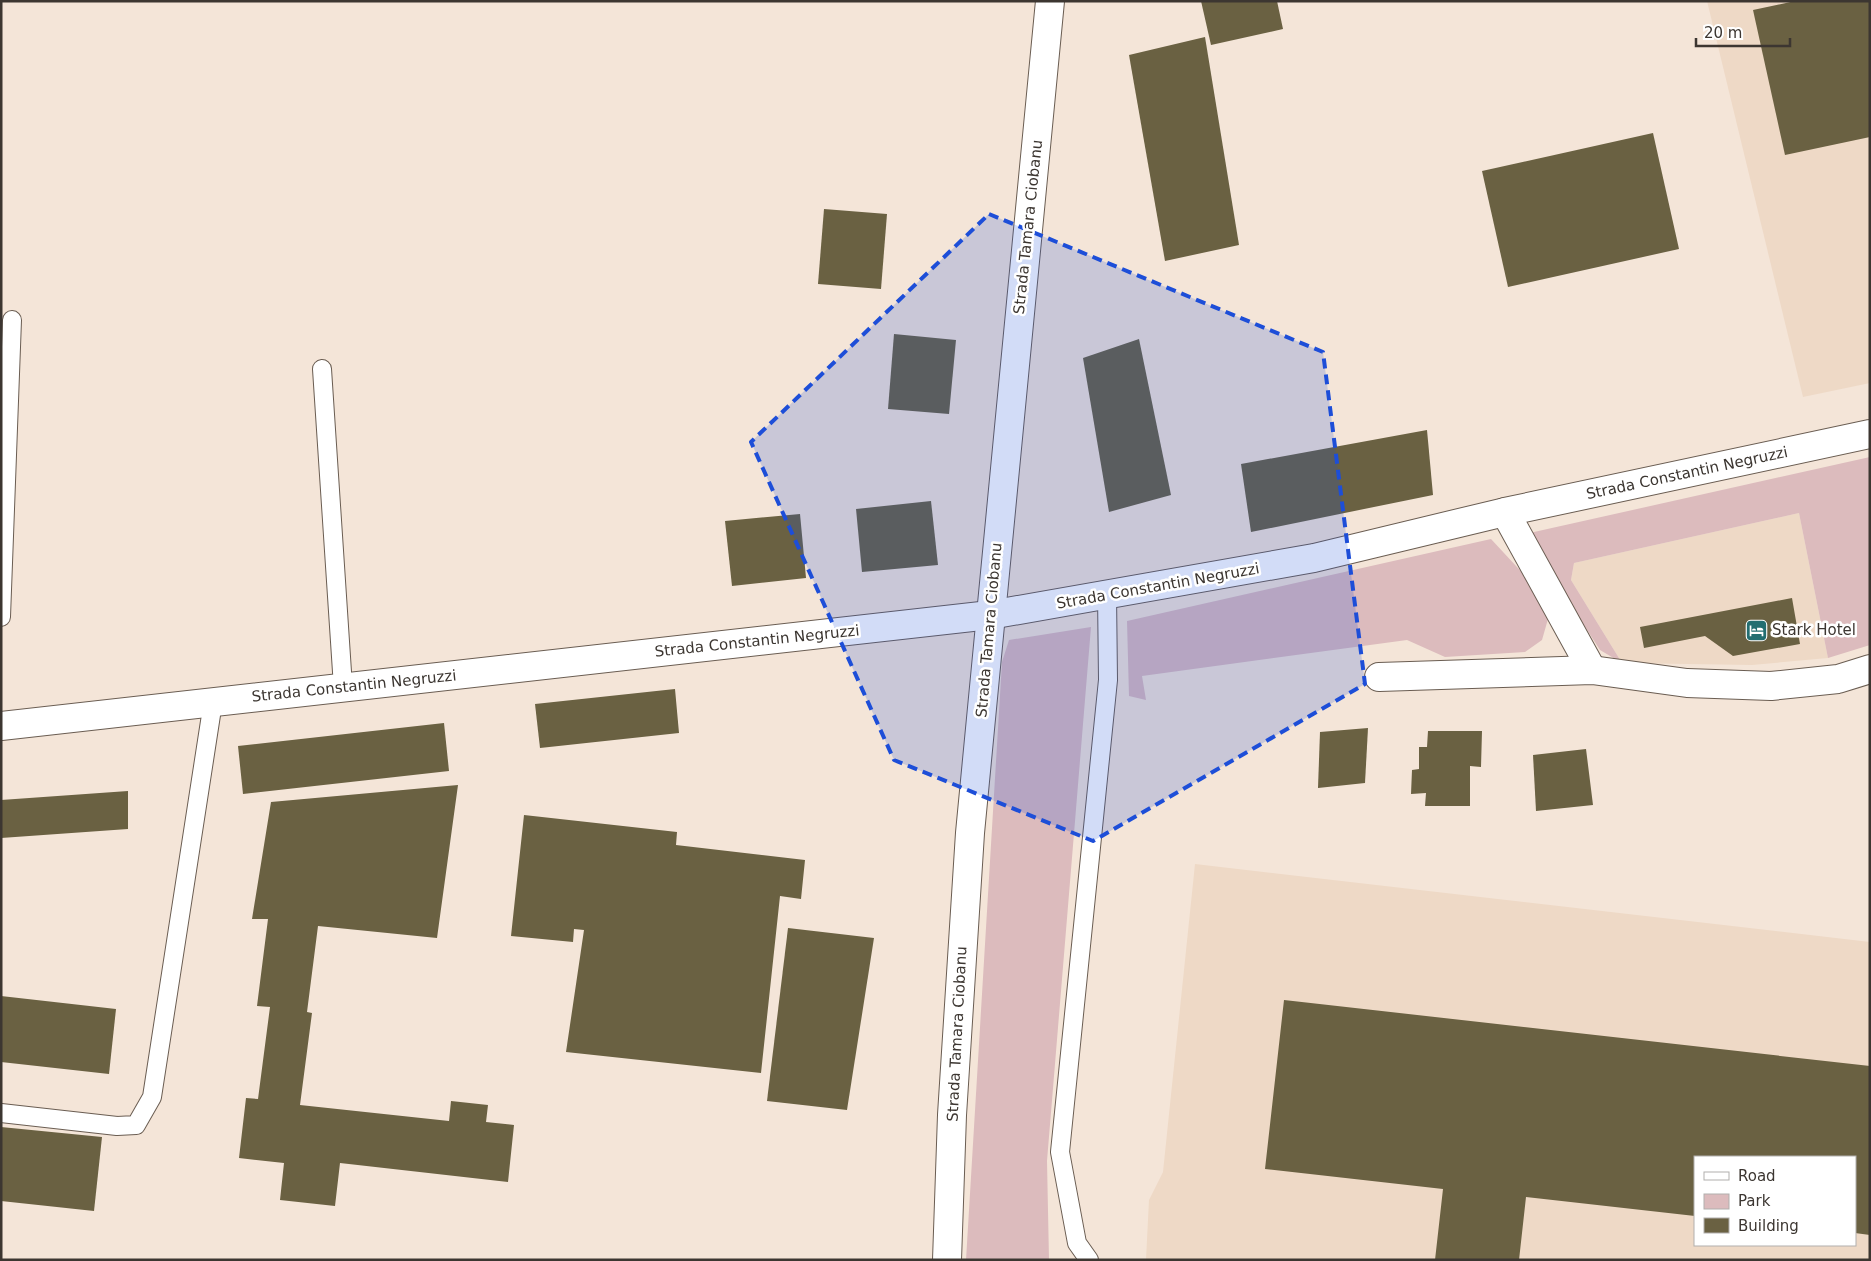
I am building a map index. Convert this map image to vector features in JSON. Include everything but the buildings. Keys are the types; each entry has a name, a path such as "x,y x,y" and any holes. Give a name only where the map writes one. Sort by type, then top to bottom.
{"street":[{"name":"Strada Tamara Ciobanu","path":"947,1260 952,1115 970,833 1050,1"},
{"name":"Strada Constantin Negruzzi","path":"1,726 990,615 1314,558 1505,512 1870,434"},
{"path":"1505,512 1592,670"},
{"path":"1379,676 1592,670 1687,683 1771,686 1838,679 1870,669"}],"lane":[{"path":"1,617 12,320"},
{"path":"322,369 343,687"},
{"path":"1089,1260 1077,1244 1060,1152 1108,680 1107,594"},
{"path":"1,1113 117,1126 136,1126 152,1097 213,702"}],"highlighted area":[{"path":"989,214 1323,352 1365,684 1093,841 894,760 751,442"}],"shaded area":[{"path":"1707,1 1870,1 1870,383 1803,397"},
{"path":"1799,513 1828,658 1752,665 1622,663 1571,580 1574,563"},
{"path":"1195,864 1870,942 1870,1260 1146,1260 1149,1200 1163,1172"}],"green space":[{"path":"1870,457 1870,645 1828,658 1799,513 1574,563 1571,580 1622,663 1600,650 1525,534"},
{"path":"1491,539 1530,581 1548,619 1542,640 1525,652 1445,657 1407,640 1142,676 1146,700 1129,696 1127,621"},
{"path":"1091,627 1047,1161 1049,1260 966,1260 1002,662 1009,640"}],"place":[{"name":"Stark Hotel","path":"1756,630"}]}
